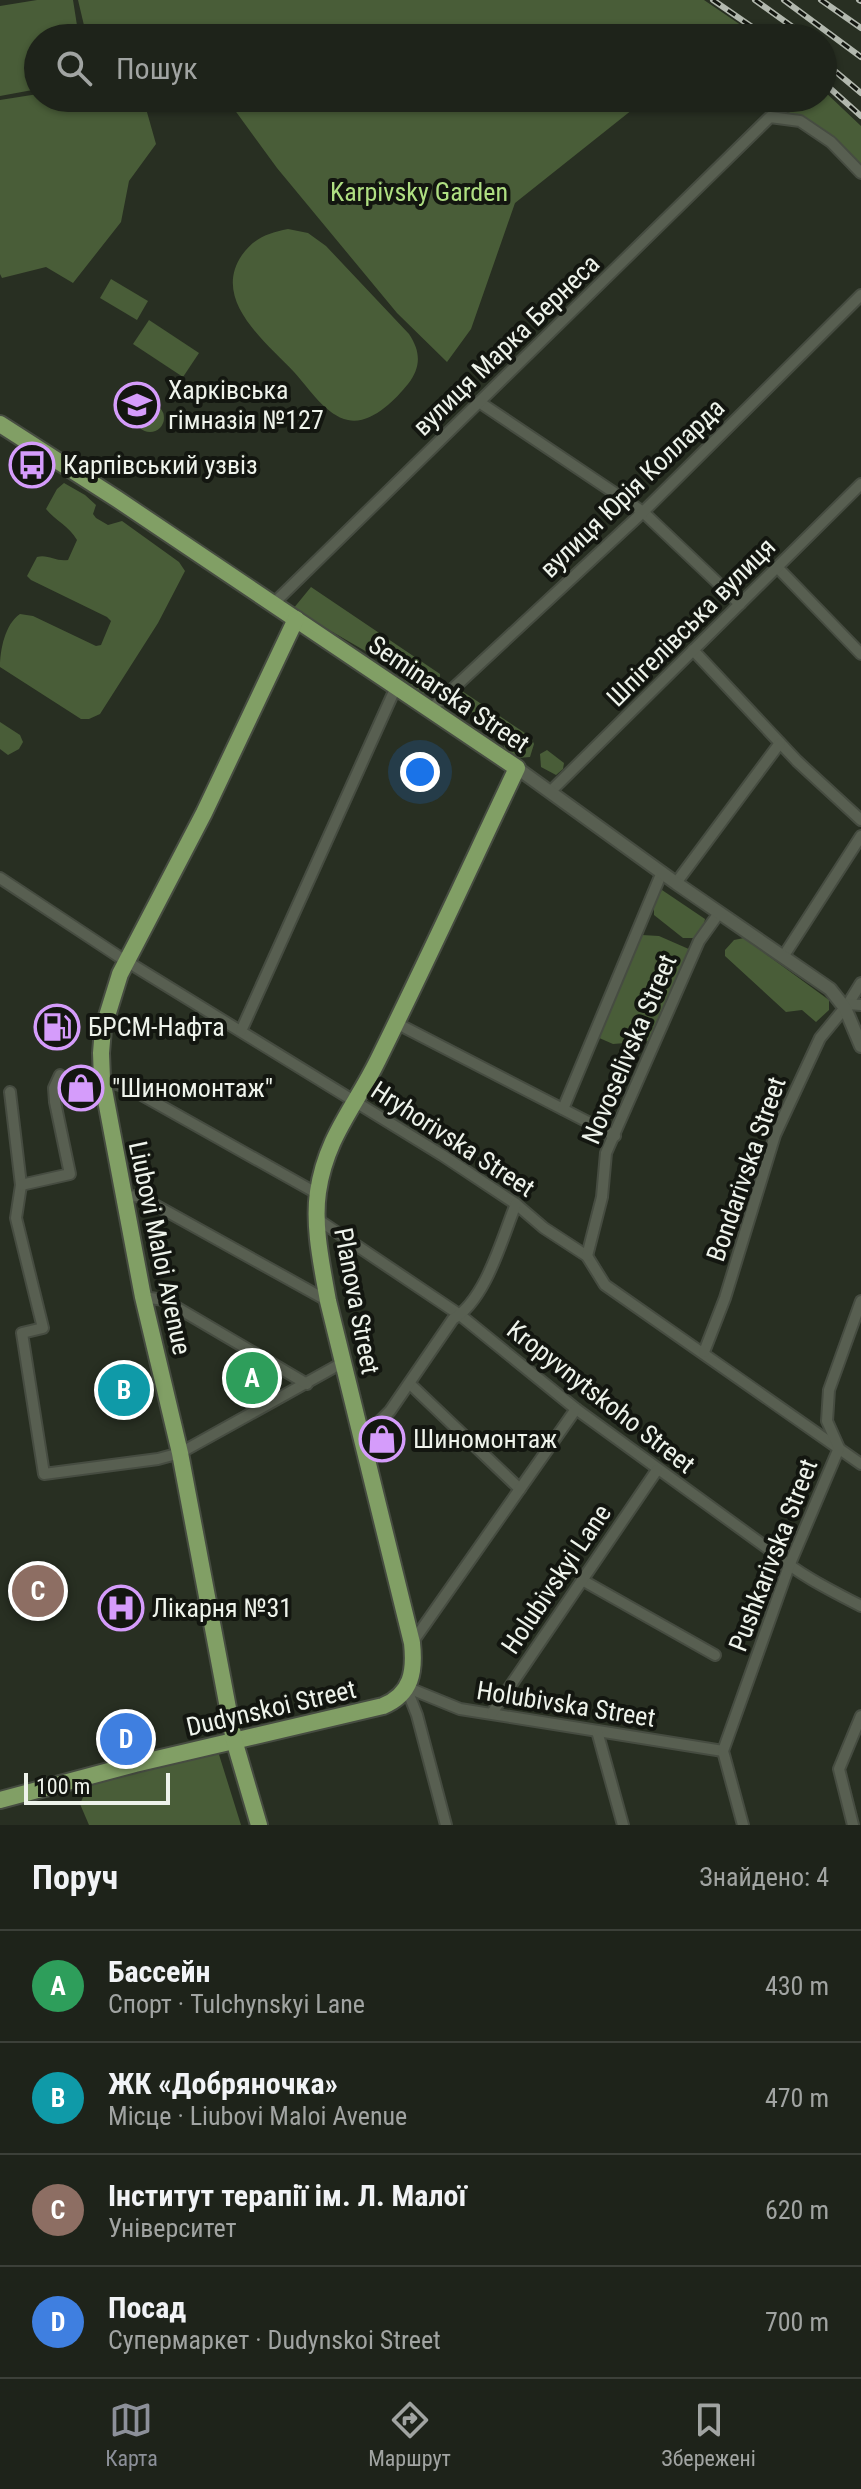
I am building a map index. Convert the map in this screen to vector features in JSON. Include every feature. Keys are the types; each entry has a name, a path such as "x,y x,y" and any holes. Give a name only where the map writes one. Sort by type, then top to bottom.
{"main road":[{"name":"Seminarska Street","path":"0,424 517,768"},
{"name":"Liubovi Maloi Avenue","path":"259,1825 234,1740 180,1453 143,1297 102,1079 101,1053 103,1029 126,961 204,813 296,619"},
{"name":"Planova Street","path":"406,1687 413,1671 412,1643 328,1301 317,1219 318,1194 333,1140 396,1023 517,768"},
{"name":"Dudynskoi Street","path":"0,1800 234,1740 383,1706 396,1701 406,1687"}],"street":[{"name":"вулиця Марка Бернеса","path":"273,604 770,117 800,121 831,142 861,173"},
{"name":"вулиця Юрія Колларда","path":"430,710 643,512 861,295"},
{"path":"479,402 643,512 740,604"},
{"name":"Шпігелівська вулиця","path":"551,791 777,567 858,492"},
{"path":"777,567 861,654"},
{"path":"693,650 780,743 861,820"},
{"path":"241,1031 396,687"},
{"path":"676,883 780,743"},
{"name":"Seminarska Street","path":"517,768 830,989 846,1006"},
{"path":"783,957 861,836"},
{"name":"Novoselivska Street","path":"563,1109 662,872"},
{"name":"Hryhorivska Street","path":"0,878 126,961 516,1204 544,1228 587,1256 605,1285 861,1464"},
{"name":"Novoselivska Street","path":"587,1256 602,1197 606,1153 699,941 719,913"},
{"name":"Bondarivska Street","path":"704,1352 725,1298 775,1135 820,1038 861,983"},
{"path":"861,1005 846,1006 861,1046"},
{"path":"396,1023 615,1136"},
{"path":"21,1185 70,1174 55,1102 54,1088 60,1075"},
{"path":"102,1079 131,1089 318,1194"},
{"path":"10,1092 21,1185 16,1218 43,1328 22,1333 44,1474 158,1459 180,1453 342,1363"},
{"path":"124,1197 139,1196 328,1301"},
{"path":"362,1439 390,1411 453,1319 467,1311 492,1266 516,1204"},
{"name":"Kropyvnytskoho Street","path":"317,1219 460,1315 576,1409 789,1566 809,1580 861,1606"},
{"path":"143,1297 164,1300 307,1384"},
{"name":"Pushkarivska Street","path":"723,1751 789,1566 839,1448 827,1421 829,1390 861,1301"},
{"path":"410,1384 520,1489"},
{"path":"412,1643 576,1409"},
{"name":"Holubivskyi Lane","path":"492,1713 657,1470"},
{"path":"582,1580 715,1655"},
{"name":"Holubivska Street","path":"406,1687 460,1709 723,1751"},
{"name":"Planova Street","path":"406,1687 417,1715 446,1825"},
{"path":"853,1825 839,1769 861,1716"},
{"path":"597,1731 623,1825"},
{"path":"723,1751 743,1825"}],"green space":[{"path":"37,0 73,0 77,24 24,24 24,92 0,96 0,6"},
{"path":"78,0 704,0 739,24 84,24"},
{"path":"24,96 24,112 147,112 156,144 129,181 121,222 73,283 46,267 2,278 0,274 0,100"},
{"path":"837,103 861,126 861,173 800,117 788,112 837,112"},
{"name":"Karpivsky Garden","path":"236,112 629,112 515,203 471,329 447,362 397,313 277,168"},
{"path":"288,229 308,233 326,246 409,334 416,347 417,365 408,384 389,404 365,419 348,420 325,407 257,334 237,304 233,288 234,272 242,255 262,237"},
{"path":"111,279 148,301 137,320 100,298"},
{"path":"149,320 199,353 183,377 133,344"},
{"path":"150,404 160,408 164,418 160,428 150,432 140,428 136,418 140,408"},
{"path":"64,483 96,505 93,514 96,518 108,525 122,521 179,562 185,571 158,623 100,714 89,719 81,719 0,667 7,631 20,614 33,616 96,646 101,645 111,621 27,576 37,557 68,560 77,540 46,509"},
{"path":"311,587 440,674 440,682 431,693 421,694 379,659 293,609"},
{"path":"462,691 531,737 534,744 530,757 518,758 504,751 505,737 478,721 471,710 456,710 450,701"},
{"path":"0,722 20,735 23,742 19,749 8,755 0,749"},
{"path":"547,750 564,763 563,769 556,775 541,767 540,754"},
{"path":"662,890 705,919 703,929 696,938 683,938 654,915 654,903"},
{"path":"642,935 659,936 691,950 650,1041 613,1044 597,1037"},
{"path":"744,938 829,1000 829,1010 816,1022 802,1010 786,1012 725,956 725,950 734,940"},
{"path":"216,1745 241,1825 89,1825 80,1804 93,1774"}],"shaded area":[{"path":"243,1364 255,1365 264,1373 251,1390 243,1386 247,1383 241,1377"}],"railway":[{"path":"713,0 748,24"},
{"path":"755,0 788,24"},
{"path":"784,0 816,24"},
{"path":"821,0 861,28"},
{"path":"837,39 861,57"},
{"path":"837,73 861,93"},
{"path":"837,95 861,116"}],"place":[{"name":"Харківська гімназія №127","path":"137,405"},
{"name":"Карпівський узвіз","path":"32,465"},
{"name":"БРСМ-Нафта","path":"57,1027"},
{"name":"\"Шиномонтаж\"","path":"81,1088"},
{"name":"Бассейн","path":"252,1378"},
{"name":"ЖК «Добряночка»","path":"124,1390"},
{"name":"Шиномонтаж","path":"382,1439"},
{"name":"Інститут терапії ім. Л. Малої","path":"38,1591"},
{"name":"Лікарня №31","path":"121,1608"},
{"name":"Посад","path":"126,1739"}]}
